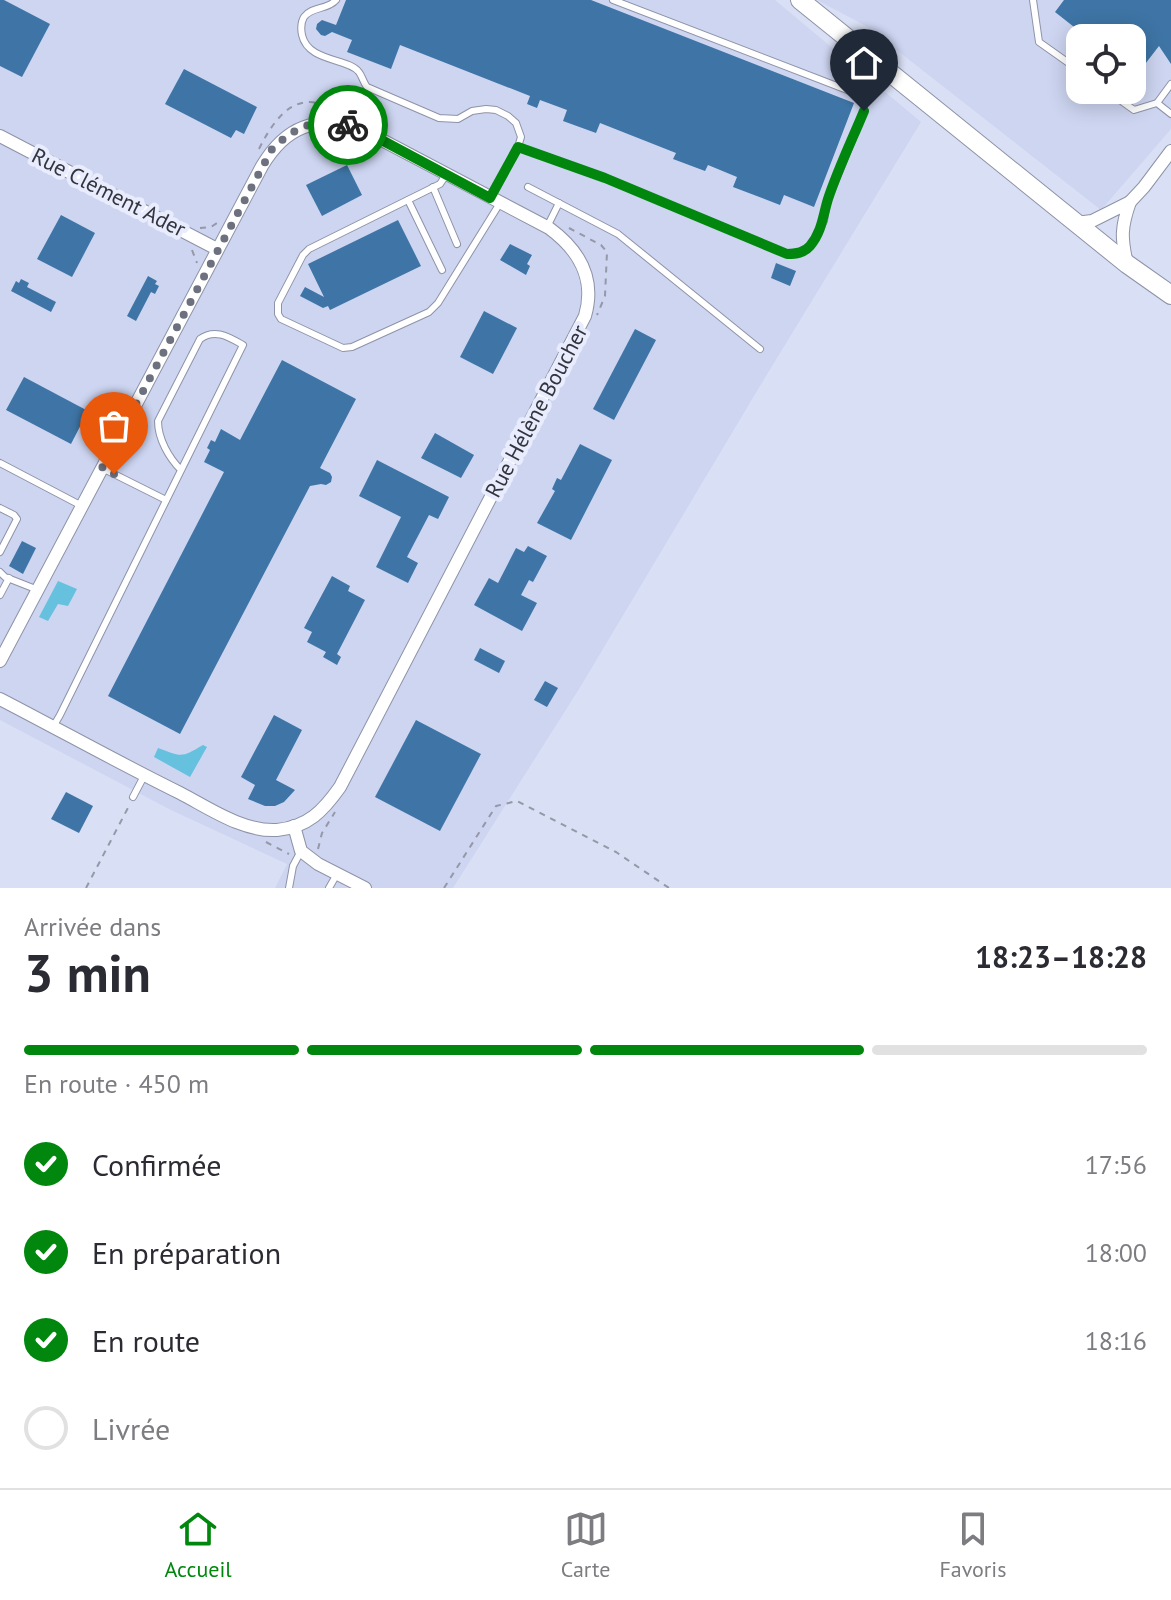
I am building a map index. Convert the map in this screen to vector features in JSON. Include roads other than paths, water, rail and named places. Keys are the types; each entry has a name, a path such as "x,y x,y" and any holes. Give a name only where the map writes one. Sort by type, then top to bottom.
{"main road":[{"path":"800,0 1127,264 1171,295"}],"street":[{"name":"Rue Hélène Boucher","path":"0,661 217,249 272,149 286,136 297,129 327,122 361,129 495,200 549,223 567,241 583,266 587,280 590,301 585,316 340,787 324,810 294,826 278,830 248,826 144,776 0,699"},
{"name":"Rue Clément Ader","path":"0,136 217,249"},
{"path":"1076,223 1092,221 1130,202 1171,151"},
{"path":"1127,264 1122,239 1123,222 1130,202"},
{"path":"294,826 301,851 318,864 365,888"}],"lane":[{"path":"336,0 331,6 315,9 305,17 302,34 309,48 331,60 356,68 367,87 439,118 458,119 472,111 496,110 516,123 521,137 495,200 438,303 429,312 352,347 343,348 281,319 278,303 309,249 440,184 446,175"},
{"path":"518,147 605,178 787,254 804,251 812,244 824,221 827,202 864,111 862,99 855,93 613,0"},
{"path":"1033,0 1039,42 1066,61"},
{"path":"1126,104 1134,110 1157,103 1171,84"},
{"path":"1157,103 1171,114"},
{"path":"433,187 457,244"},
{"path":"528,187 618,234 760,349"},
{"path":"408,200 442,270"},
{"path":"549,223 559,203"},
{"path":"53,727 181,470 243,345 224,334 212,333 200,339 158,421 170,459 181,470"},
{"path":"0,463 82,506"},
{"path":"102,468 166,500"},
{"path":"0,508 17,519 3,538 0,552"},
{"path":"0,572 38,590"},
{"path":"0,595 9,578"},
{"path":"133,797 144,776"},
{"path":"289,888 293,866 301,851"},
{"path":"329,888 337,874"}],"water":[{"path":"58,581 77,589 68,606 58,604 48,621 39,617"},
{"path":"203,745 207,747 190,777 154,757 158,748 181,755"}]}
